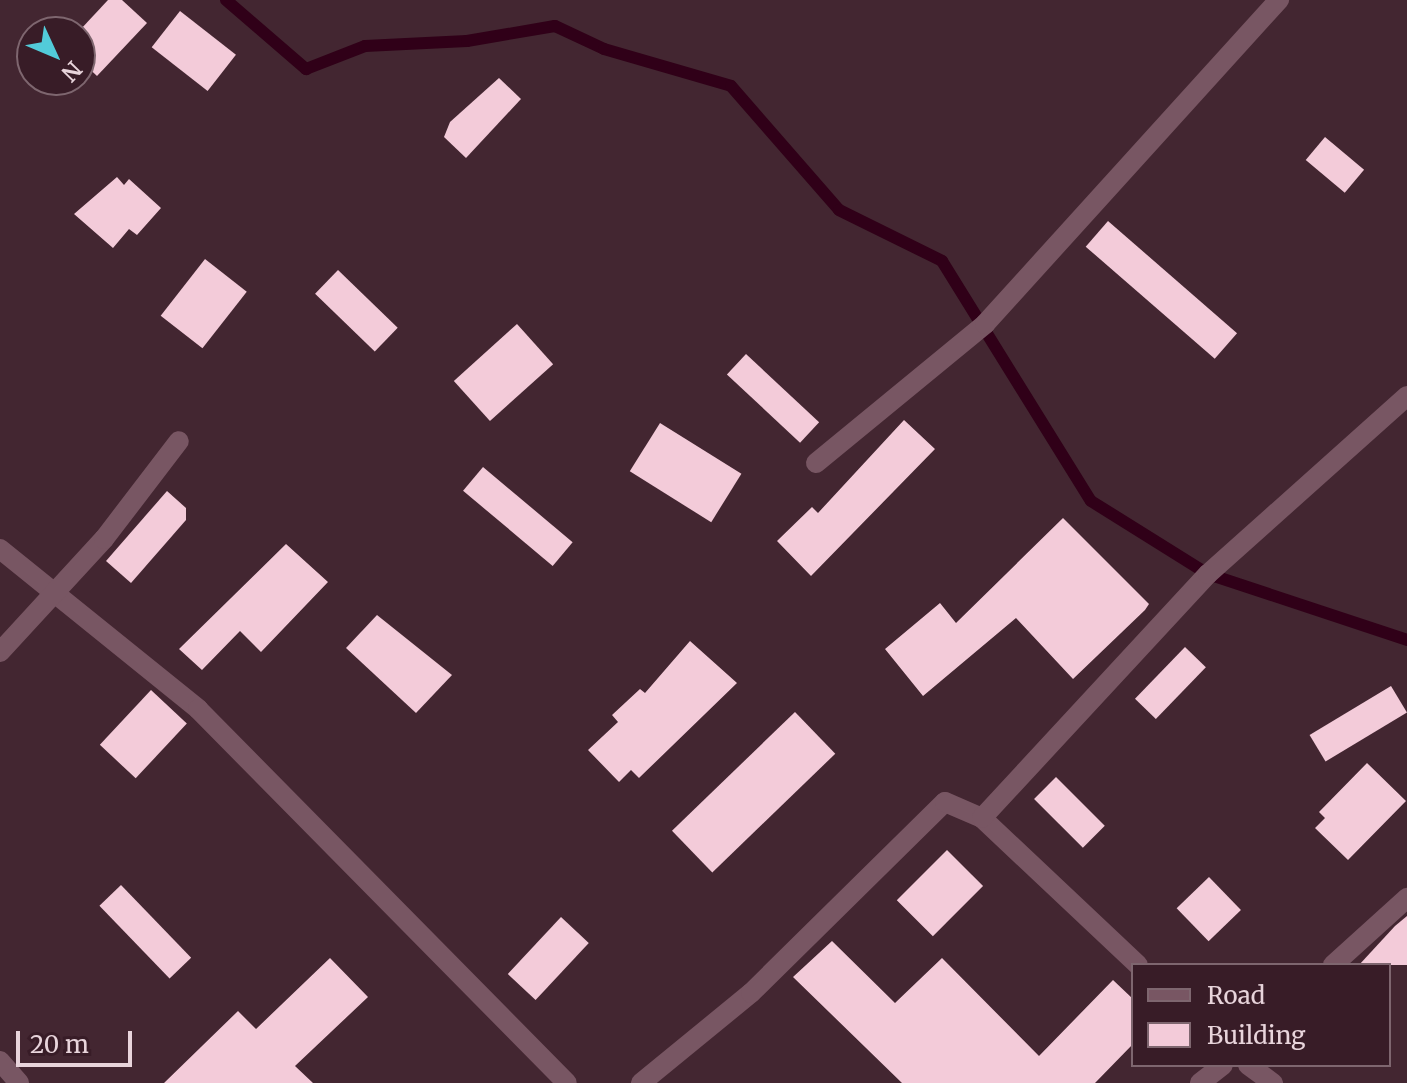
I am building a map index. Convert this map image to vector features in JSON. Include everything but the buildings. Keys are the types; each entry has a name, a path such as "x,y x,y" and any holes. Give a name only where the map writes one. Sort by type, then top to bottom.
{"street":[{"path":"816,463 985,324 1279,0"},
{"path":"982,818 1208,574 1407,396"},
{"path":"0,652 58,592 179,441"},
{"path":"0,549 58,592 198,709 567,1083"},
{"path":"641,1083 751,993 945,802 982,818 1136,963"},
{"path":"1335,963 1407,898"},
{"path":"0,1061 19,1083"},
{"path":"1200,1083 1220,1067"},
{"path":"1251,1067 1273,1083"}],"waterway":[{"path":"226,0 306,69 365,46 467,41 555,26 604,49 731,86 839,210 942,261 1091,501 1208,574 1407,640"}]}
